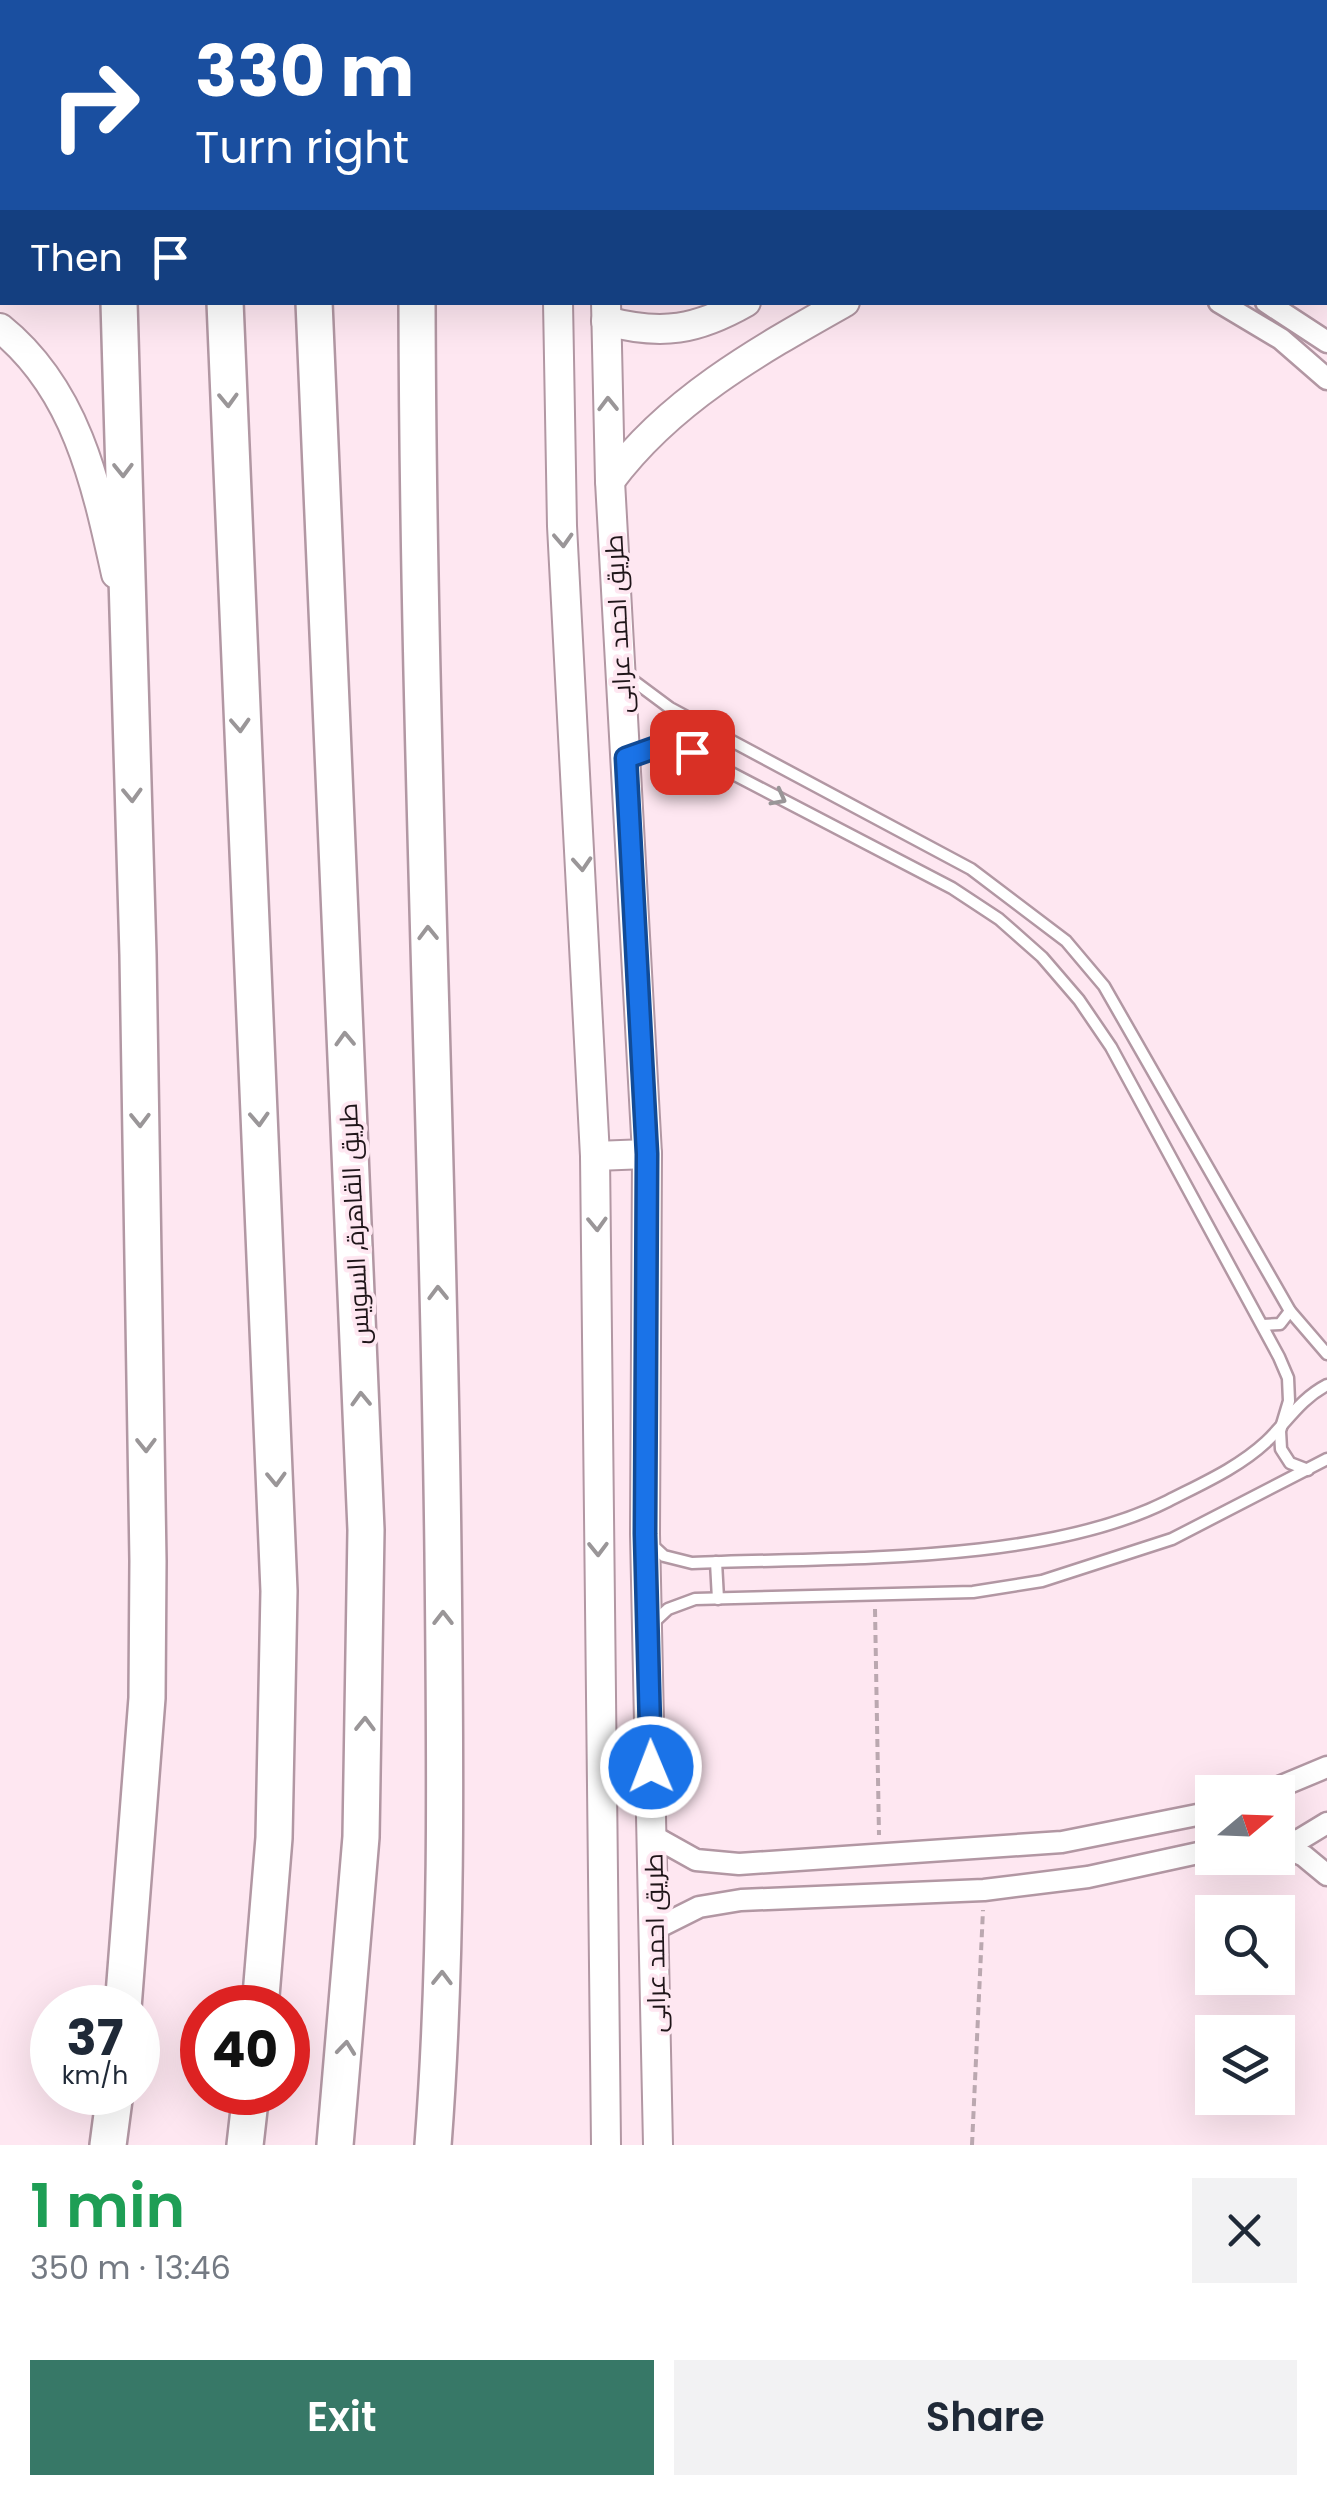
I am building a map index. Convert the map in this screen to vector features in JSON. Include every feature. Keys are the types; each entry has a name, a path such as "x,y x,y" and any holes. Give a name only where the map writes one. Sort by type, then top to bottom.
{"highway":[{"path":"119,305 138,955 148,1561 146,1698 125,1985"},
{"path":"225,305 279,1591 274,1838 262,1985"},
{"name":"طريق القاهرة, السويس","path":"314,305 366,1530 361,1837 336,2145"},
{"path":"394,305 417,495"},
{"path":"417,305 417,495 442,1538 444,1895 434,2145"},
{"path":"108,2145 112,2115"},
{"path":"244,2145 247,2115"}],"street":[{"name":"طريق احمد عرابى","path":"558,305 562,526 595,1156 606,2145"},
{"path":"606,312 674,332 715,320 741,305"},
{"path":"1224,305 1281,339 1327,378"},
{"path":"1271,305 1327,342"},
{"path":"610,481 641,442 688,399 830,306"},
{"name":"طريق احمد عرابى","path":"606,312 610,481 647,1154 645,1534 658,2145"},
{"path":"0,328 46,373 63,400 96,490 127,629"},
{"path":"595,1156 647,1154"},
{"path":"1295,1783 1323,1773"},
{"path":"653,1836 696,1860 739,1864 1062,1842 1195,1815"},
{"path":"1295,1841 1327,1823"},
{"path":"1295,1852 1327,1875"},
{"path":"655,1929 699,1906 741,1900 984,1890 1088,1877 1195,1854"},
{"path":"739,1864 741,1900"}],"lane":[{"path":"621,670 698,722 970,869 1066,941 1104,986 1136,1036 1290,1311 1327,1354"},
{"path":"692,752 698,722"},
{"path":"626,758 657,747 692,752 952,888 999,920 1042,957 1079,1000 1111,1047 1263,1325 1288,1378 1289,1401 1280,1440 1285,1456 1297,1468 1308,1470"},
{"path":"1263,1325 1280,1324 1290,1311"},
{"path":"645,1534 653,1547 678,1562 716,1562 970,1549 1099,1524 1162,1504 1230,1468 1304,1400 1327,1385"},
{"path":"648,1630 680,1602 974,1592 1042,1581 1108,1562 1230,1513 1327,1459"},
{"path":"716,1562 718,1599"}],"path":[{"path":"874,1594 880,1855"},
{"path":"972,2145 984,1890"}],"route":[{"path":"651,1767 645,1534 647,1154 626,758 657,747 692,752"}]}
